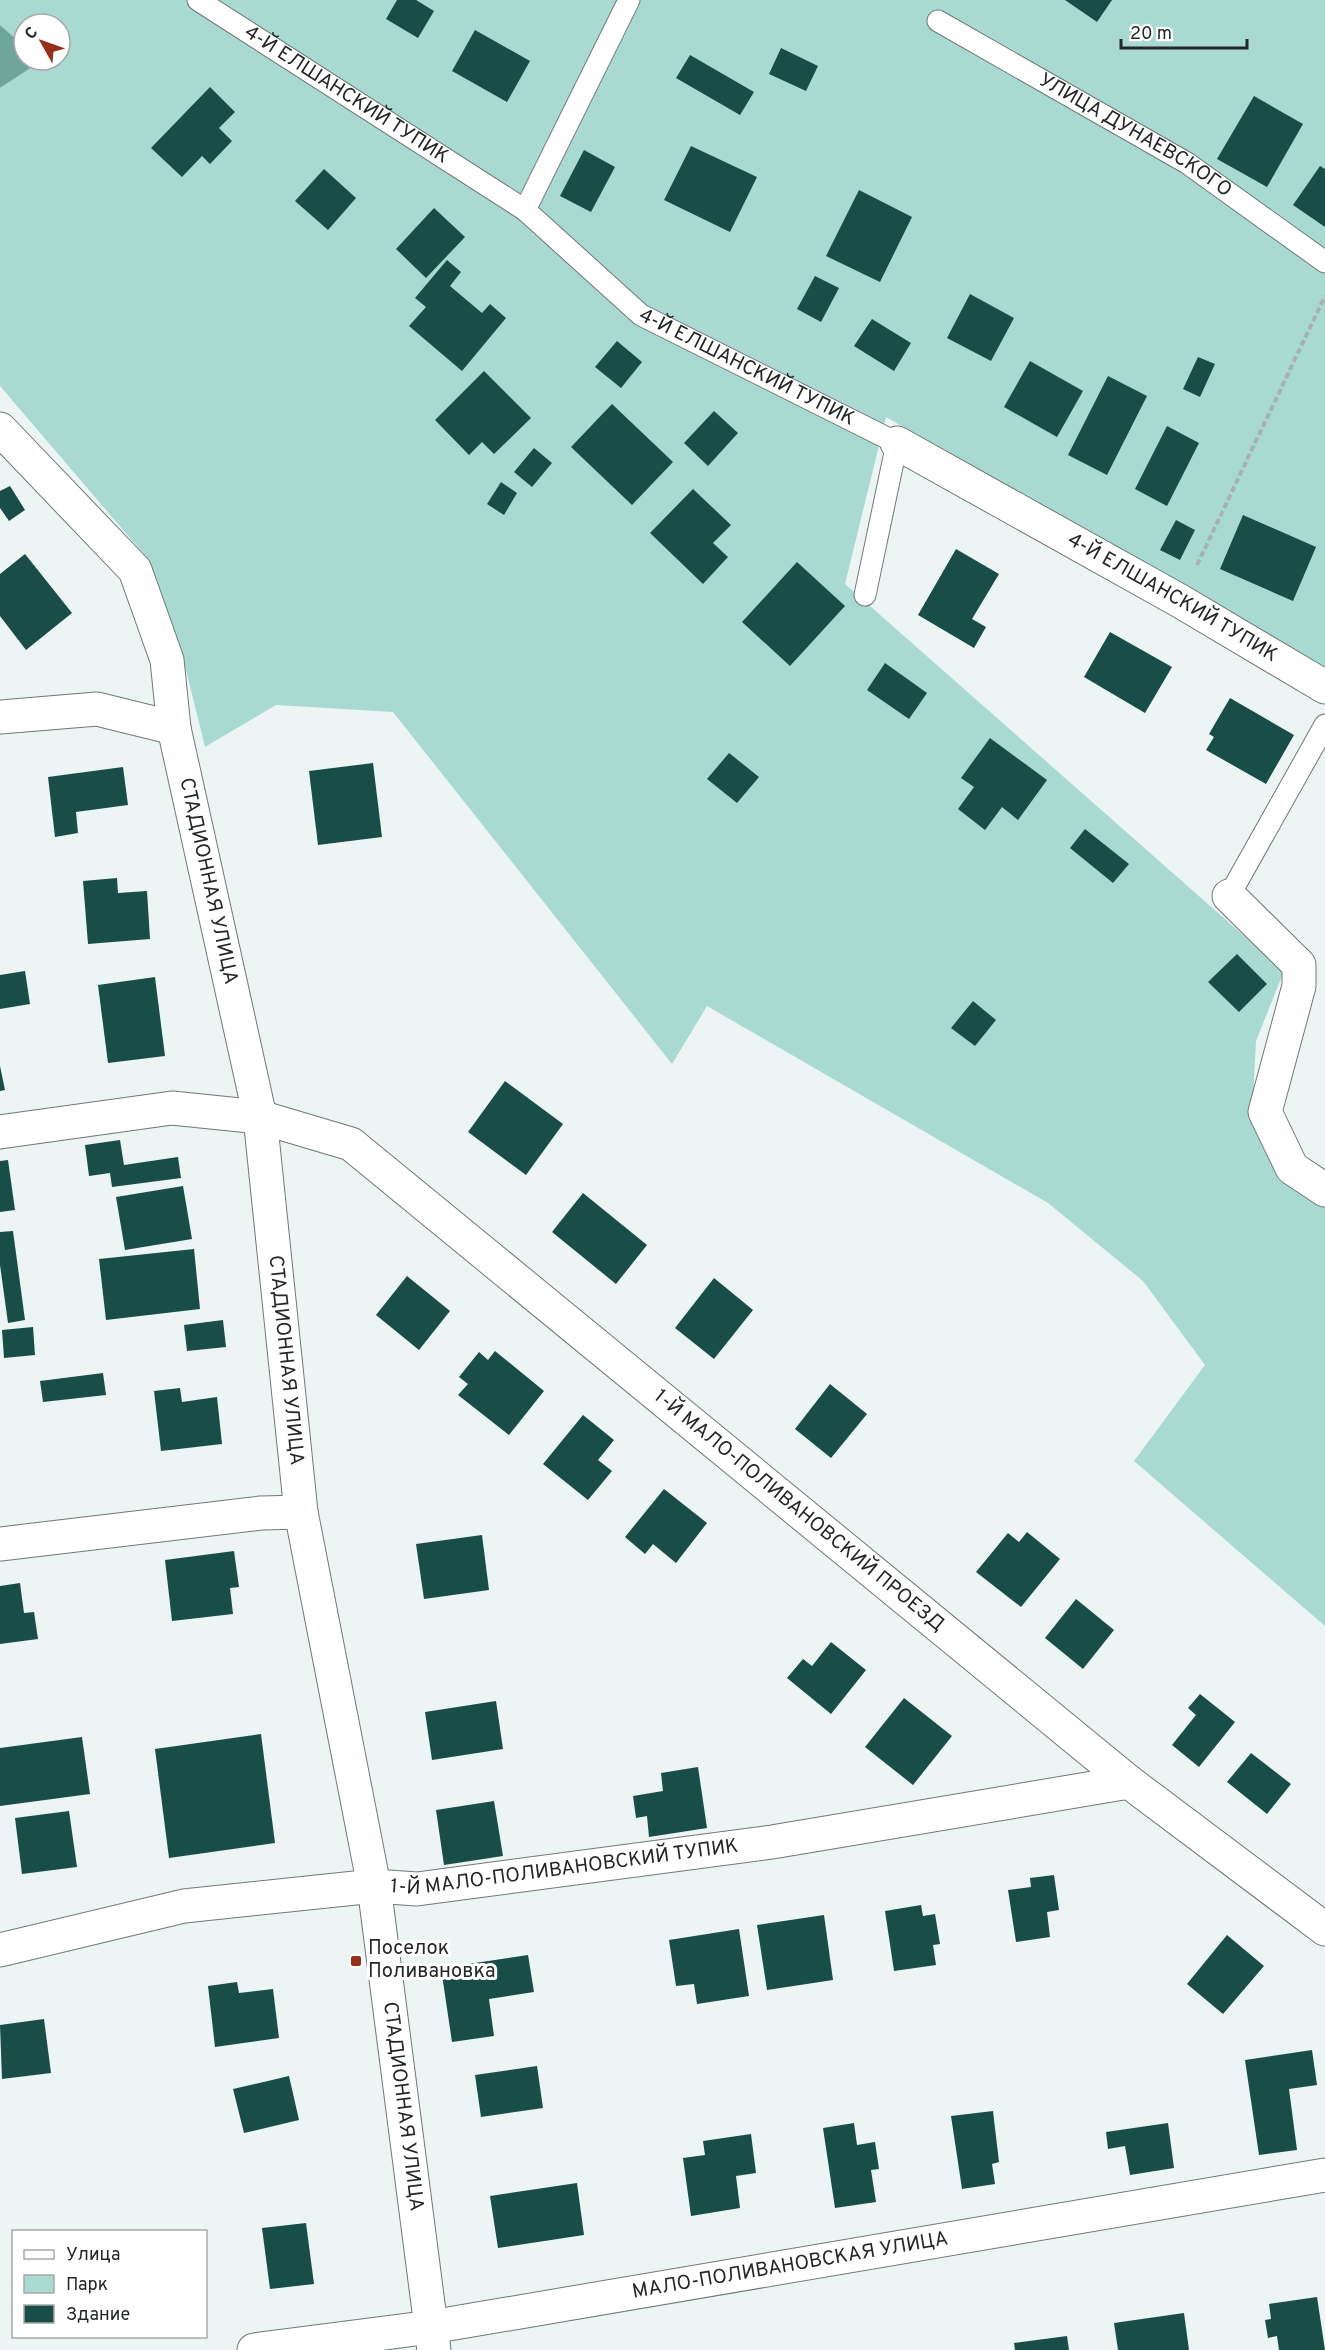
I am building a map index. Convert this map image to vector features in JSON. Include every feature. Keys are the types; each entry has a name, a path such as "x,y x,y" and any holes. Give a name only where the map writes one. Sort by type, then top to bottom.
{"street":[{"name":"СТАДИОННАЯ УЛИЦА","path":"0,429 135,570 167,660 174,728 260,1117 301,1512 374,1886 432,2338"},
{"name":"4-Й ЕЛШАНСКИЙ ТУПИК","path":"897,443 1180,601 1325,687"},
{"path":"0,717 97,709 174,728"},
{"path":"1229,896 1299,966 1299,986 1265,1112 1292,1168 1325,1190"},
{"name":"1-Й МАЛО-ПОЛИВАНОВСКИЙ ПРОЕЗД","path":"0,1132 172,1108 260,1117 351,1144 1129,1782 1325,1929"},
{"path":"0,1544 261,1513 301,1512"},
{"name":"1-Й МАЛО-ПОЛИВАНОВСКИЙ ТУПИК","path":"0,1950 184,1906 374,1886 417,1889 772,1842 1129,1782"},
{"name":"МАЛО-ПОЛИВАНОВСКАЯ УЛИЦА","path":"254,2350 432,2338 1325,2175"}],"lane":[{"name":"4-Й ЕЛШАНСКИЙ ТУПИК","path":"198,0 525,210 641,315 897,443"},
{"path":"525,210 628,0"},
{"name":"УЛИЦА ДУНАЕВСКОГО","path":"938,21 1187,163 1325,262"},
{"path":"866,595 897,443"},
{"path":"1229,896 1325,725"}],"path":[{"path":"1180,601 1325,296"}],"green space":[{"path":"0,0 1325,0 1325,669 886,417 845,584 1284,971 1256,1041 1252,1120 1271,1165 1325,1201 1325,1626 1134,1461 1205,1365 1143,1281 1048,1203 707,1006 672,1064 393,712 276,705 205,747 184,662 148,559 0,386 0,88 23,72 72,72 72,12 12,12 12,36 0,25"}],"shaded area":[{"path":"0,25 12,36 12,72 24,72 0,88"}],"building":[{"path":"397,0 416,0 434,11 418,38 386,19"},
{"path":"1065,0 1112,0 1097,22"},
{"path":"475,30 530,61 507,102 452,71"},
{"path":"781,48 818,66 806,91 769,74"},
{"path":"690,55 754,92 740,115 676,78"},
{"path":"210,87 235,112 219,128 232,141 210,164 202,156 182,177 151,148"},
{"path":"1254,96 1303,124 1267,187 1217,159"},
{"path":"691,146 757,177 730,232 664,200"},
{"path":"584,150 615,167 591,212 560,196"},
{"path":"1320,166 1325,169 1325,227 1293,205"},
{"path":"324,169 356,198 328,230 295,201"},
{"path":"859,190 912,217 880,282 826,256"},
{"path":"434,208 465,237 426,278 396,249"},
{"path":"447,260 461,272 450,286 482,313 490,304 506,318 462,371 409,326 426,307 415,298"},
{"path":"815,276 839,288 821,322 797,309"},
{"path":"970,294 1014,318 991,361 947,338"},
{"path":"872,319 911,343 894,371 854,346"},
{"path":"617,341 642,362 621,388 595,367"},
{"path":"1198,357 1215,364 1200,397 1183,389"},
{"path":"1030,361 1083,391 1057,437 1004,407"},
{"path":"484,371 531,418 494,454 482,442 469,455 435,420"},
{"path":"1108,376 1147,396 1107,475 1068,455"},
{"path":"612,404 673,462 632,505 571,447"},
{"path":"714,411 738,433 708,466 684,443"},
{"path":"1167,426 1199,443 1167,506 1135,489"},
{"path":"534,448 552,463 532,487 514,472"},
{"path":"501,482 517,493 504,515 487,504"},
{"path":"10,486 25,510 9,521 0,508 0,491"},
{"path":"693,489 731,525 713,543 728,557 703,584 650,533"},
{"path":"1243,515 1316,547 1293,601 1220,569"},
{"path":"1176,520 1195,530 1180,560 1160,550"},
{"path":"956,549 999,574 972,619 986,627 974,648 918,615"},
{"path":"25,554 72,613 26,650 0,616 0,574"},
{"path":"797,562 845,606 790,666 742,622"},
{"path":"1110,632 1172,667 1145,713 1084,677"},
{"path":"885,663 927,693 909,719 867,690"},
{"path":"1230,698 1294,735 1266,784 1206,750 1214,737 1209,734"},
{"path":"990,738 1047,780 1018,820 1002,807 985,830 958,809 974,787 961,778"},
{"path":"729,753 759,777 737,803 707,779"},
{"path":"373,763 382,837 318,845 309,771"},
{"path":"123,767 128,805 76,812 78,833 55,837 48,777"},
{"path":"1085,829 1129,864 1113,883 1070,848"},
{"path":"117,878 118,893 147,891 150,939 88,944 83,881"},
{"path":"1237,954 1267,984 1239,1012 1208,982"},
{"path":"25,971 30,1004 0,1009 0,975"},
{"path":"155,977 165,1056 108,1063 98,985"},
{"path":"973,1001 996,1020 975,1046 951,1028"},
{"path":"0,1066 5,1090 0,1091"},
{"path":"505,1081 563,1124 526,1175 468,1132"},
{"path":"120,1140 124,1165 178,1157 181,1178 112,1187 110,1173 89,1176 85,1145"},
{"path":"8,1160 15,1210 0,1212 0,1161"},
{"path":"183,1186 192,1239 125,1250 116,1197"},
{"path":"583,1193 647,1245 616,1284 552,1232"},
{"path":"13,1231 25,1320 8,1323 0,1265 0,1232"},
{"path":"194,1249 200,1309 106,1320 99,1259"},
{"path":"407,1276 450,1311 419,1350 376,1315"},
{"path":"714,1278 753,1310 714,1359 675,1328"},
{"path":"223,1320 226,1347 187,1351 184,1325"},
{"path":"33,1327 35,1355 4,1358 2,1330"},
{"path":"495,1351 544,1391 509,1435 458,1395 468,1384 459,1377 479,1352 488,1360"},
{"path":"103,1373 106,1395 43,1402 40,1381"},
{"path":"830,1384 867,1414 831,1458 795,1429"},
{"path":"180,1388 182,1402 217,1397 222,1444 161,1451 154,1391"},
{"path":"583,1415 614,1440 598,1460 612,1471 588,1500 543,1464"},
{"path":"664,1489 707,1523 676,1563 653,1544 645,1554 625,1537"},
{"path":"1027,1532 1060,1559 1021,1607 976,1572 1008,1533 1019,1542"},
{"path":"482,1535 489,1590 424,1599 416,1544"},
{"path":"234,1551 239,1587 230,1588 233,1614 172,1621 165,1560"},
{"path":"20,1583 24,1613 34,1612 38,1639 0,1644 0,1586"},
{"path":"1076,1599 1114,1630 1083,1669 1045,1638"},
{"path":"831,1642 866,1670 831,1714 787,1678 803,1659 812,1666"},
{"path":"1200,1694 1235,1722 1199,1767 1172,1745 1196,1715 1188,1708"},
{"path":"904,1698 952,1736 913,1785 865,1747"},
{"path":"496,1701 503,1749 432,1760 425,1712"},
{"path":"261,1734 275,1843 169,1858 155,1749"},
{"path":"82,1737 90,1794 0,1806 0,1748"},
{"path":"1251,1753 1291,1784 1267,1814 1227,1782"},
{"path":"698,1767 707,1828 649,1837 647,1816 636,1818 633,1796 663,1791 661,1773"},
{"path":"494,1801 503,1856 444,1865 436,1810"},
{"path":"69,1811 77,1867 22,1874 15,1818"},
{"path":"1054,1875 1059,1910 1047,1912 1050,1937 1016,1942 1008,1890 1031,1887 1030,1878"},
{"path":"921,1905 923,1916 935,1914 940,1944 933,1945 936,1965 894,1971 885,1911"},
{"path":"824,1915 833,1980 767,1990 757,1925"},
{"path":"739,1929 749,1996 697,2004 694,1984 676,1986 669,1940"},
{"path":"1227,1935 1264,1966 1223,2014 1187,1984"},
{"path":"528,1955 534,1992 489,1999 494,2036 452,2042 441,1968"},
{"path":"237,1982 239,1993 273,1989 279,2038 215,2047 208,1986"},
{"path":"44,2019 51,2073 2,2079 0,2025"},
{"path":"1312,2050 1317,2085 1289,2089 1297,2150 1259,2155 1245,2060"},
{"path":"537,2066 543,2108 481,2117 475,2075"},
{"path":"289,2076 299,2120 244,2133 233,2089"},
{"path":"993,2111 999,2162 992,2164 995,2184 962,2189 951,2116"},
{"path":"854,2123 857,2145 875,2142 879,2169 871,2170 876,2202 835,2208 823,2128"},
{"path":"1168,2123 1174,2168 1130,2175 1125,2146 1108,2149 1106,2132"},
{"path":"751,2134 756,2173 736,2176 740,2208 691,2216 683,2158 705,2155 703,2141"},
{"path":"577,2183 584,2235 498,2248 490,2196"},
{"path":"306,2223 314,2284 270,2289 262,2228"},
{"path":"1317,2297 1325,2350 1279,2350 1277,2336 1268,2338 1265,2320 1271,2319 1269,2304"},
{"path":"1184,2313 1189,2350 1118,2350 1114,2323"},
{"path":"1067,2336 1069,2350 1015,2350 1014,2343"}],"place":[{"name":"Поселок Поливановка","path":"356,1961"}]}
